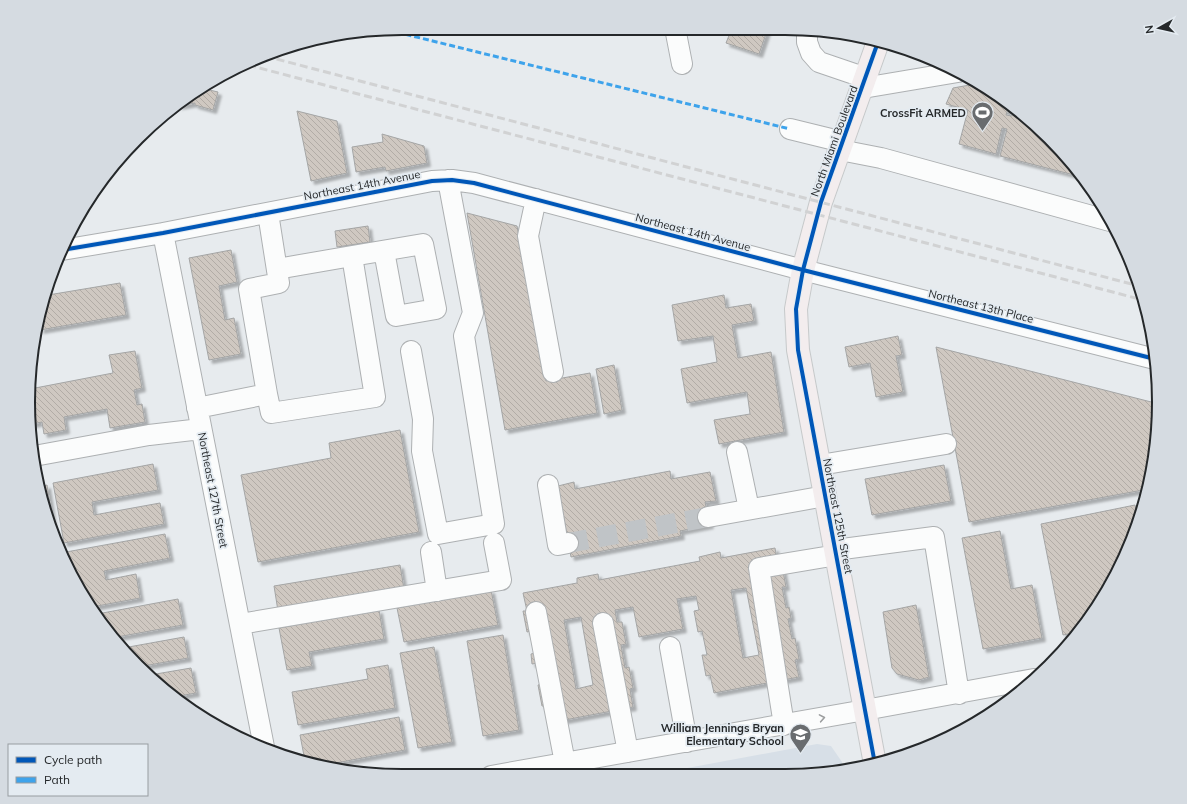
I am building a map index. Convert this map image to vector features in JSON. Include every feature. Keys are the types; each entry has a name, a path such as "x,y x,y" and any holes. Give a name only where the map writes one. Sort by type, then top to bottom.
{"main road":[{"name":"North Miami Boulevard","path":"803,270 822,202 876,47"},
{"name":"Northeast 125th Street","path":"803,270 796,309 798,350 874,758"}],"street":[{"path":"676,35 682,64"},
{"path":"807,36 807,42 811,53 819,62 865,83 947,73"},
{"path":"790,129 881,158 1103,219"},
{"path":"411,351 423,419 422,451 438,534 494,524 464,336 473,313 448,180"},
{"name":"Northeast 14th Avenue","path":"69,249 163,233 432,181 452,180 474,183 803,270"},
{"path":"536,199 528,236 553,372"},
{"path":"268,212 279,283 249,289 271,413 375,397 352,256"},
{"name":"Northeast 127th Street","path":"163,233 263,741"},
{"path":"277,269 384,251"},
{"name":"Northeast 13th Place","path":"803,270 1149,358"},
{"path":"198,408 267,394"},
{"path":"39,455 149,435 201,429"},
{"path":"820,465 946,444"},
{"path":"738,452 748,510"},
{"path":"548,485 558,545 568,543"},
{"path":"708,517 825,496"},
{"path":"784,724 759,568 836,553 934,537 959,694"},
{"path":"240,624 501,580 494,543"},
{"path":"431,552 437,591"},
{"path":"536,612 565,763"},
{"path":"603,623 628,752"},
{"path":"670,647 687,742"},
{"path":"531,769 959,694 1023,681"}],"shaded area":[{"name":"William Jennings Bryan Elementary School","path":"817,744 831,746 842,764 785,769 682,769"}],"building":[{"path":"729,35 766,35 759,54 726,43"},
{"name":"CrossFit ARMED","path":"970,85 989,97 1007,110 1006,115 1012,116 1012,114 1045,142 1073,175 1000,156 1007,129 1002,128 996,154 959,144 968,110 946,104 953,88"},
{"path":"209,90 218,92 213,110 195,105 195,103 188,104"},
{"path":"297,111 337,121 347,173 311,181"},
{"path":"382,134 424,146 427,163 386,171 385,167 356,172 352,147 383,142"},
{"path":"467,213 517,226 546,381 590,373 597,413 505,430"},
{"path":"368,226 370,242 337,247 335,231"},
{"path":"231,250 237,282 219,286 225,320 234,318 241,354 209,360 189,258"},
{"path":"120,283 126,315 42,330 51,294"},
{"path":"724,295 726,308 751,304 754,321 732,325 738,358 771,352 784,432 719,444 714,420 750,414 747,392 687,403 681,369 717,362 713,336 678,341 672,305"},
{"path":"898,336 902,355 896,356 903,392 876,397 870,363 849,367 845,347"},
{"path":"936,347 1152,402 1149,450 1141,490 969,522"},
{"path":"135,351 142,388 134,390 137,405 142,404 145,422 110,428 107,409 64,417 66,430 44,434 42,422 36,423 36,388 113,373 109,355"},
{"path":"614,365 622,410 604,414 596,369"},
{"path":"400,430 419,532 258,562 241,475 331,458 329,443"},
{"path":"153,464 158,490 92,502 94,515 160,503 164,524 64,543 53,483"},
{"path":"944,465 951,501 872,515 865,479"},
{"path":"670,471 671,479 710,472 716,501 705,502 710,525 680,531 681,536 571,557 558,486 574,482 575,489"},
{"path":"47,485 50,506 48,497 45,486"},
{"path":"1135,505 1136,509 1133,520 1103,586 1069,634 1063,635 1041,524"},
{"path":"1000,531 1011,589 1032,585 1042,638 983,649 962,538"},
{"path":"165,534 170,558 104,571 106,580 136,574 140,598 97,606 84,586 67,552"},
{"path":"775,548 778,565 782,566 786,587 782,587 786,608 789,607 791,618 788,619 792,639 795,638 799,659 795,660 799,677 714,693 710,675 706,676 702,655 707,655 702,631 698,632 694,611 699,610 696,596 677,599 683,629 639,637 633,607 615,610 617,622 622,622 626,644 621,645 625,668 629,667 633,688 630,689 633,707 549,723 545,706 542,706 538,685 541,684 538,663 532,664 531,654 535,653 531,631 527,632 523,611 527,611 523,593 577,583 577,578 598,574 599,580 700,561 699,557 720,552 721,558","holes":["746,588 759,655 743,658 731,590","581,617 593,685 576,689 564,620"]},
{"path":"400,565 404,589 278,611 274,586"},
{"path":"491,590 498,625 404,642 397,608"},
{"path":"178,599 183,625 120,636 102,613"},
{"path":"916,605 929,677 919,680 897,674 892,668 883,612"},
{"path":"379,610 384,639 309,652 312,666 287,670 279,628"},
{"path":"503,635 519,730 483,736 467,641"},
{"path":"184,637 188,658 146,666 129,647"},
{"path":"434,647 452,742 418,748 400,653"},
{"path":"388,665 395,708 298,725 292,692 368,679 366,669"},
{"path":"191,668 196,693 182,695 156,674"},
{"path":"399,717 405,750 336,763 304,755 300,735"}],"tunnel":[{"path":"568,543 708,517"}],"railway":[{"path":"274,58 1133,284"},
{"path":"254,67 1137,298"}],"marked path":[{"path":"408,35 790,129"}],"cycle path":[{"path":"874,758 798,350 796,309 803,270 821,202 876,47"},
{"path":"69,249 163,233 432,181 452,180 474,183 803,270 1149,358"}],"place":[{"name":"CrossFit ARMED","path":"982,132"},
{"name":"William Jennings Bryan Elementary School","path":"800,754"}]}
